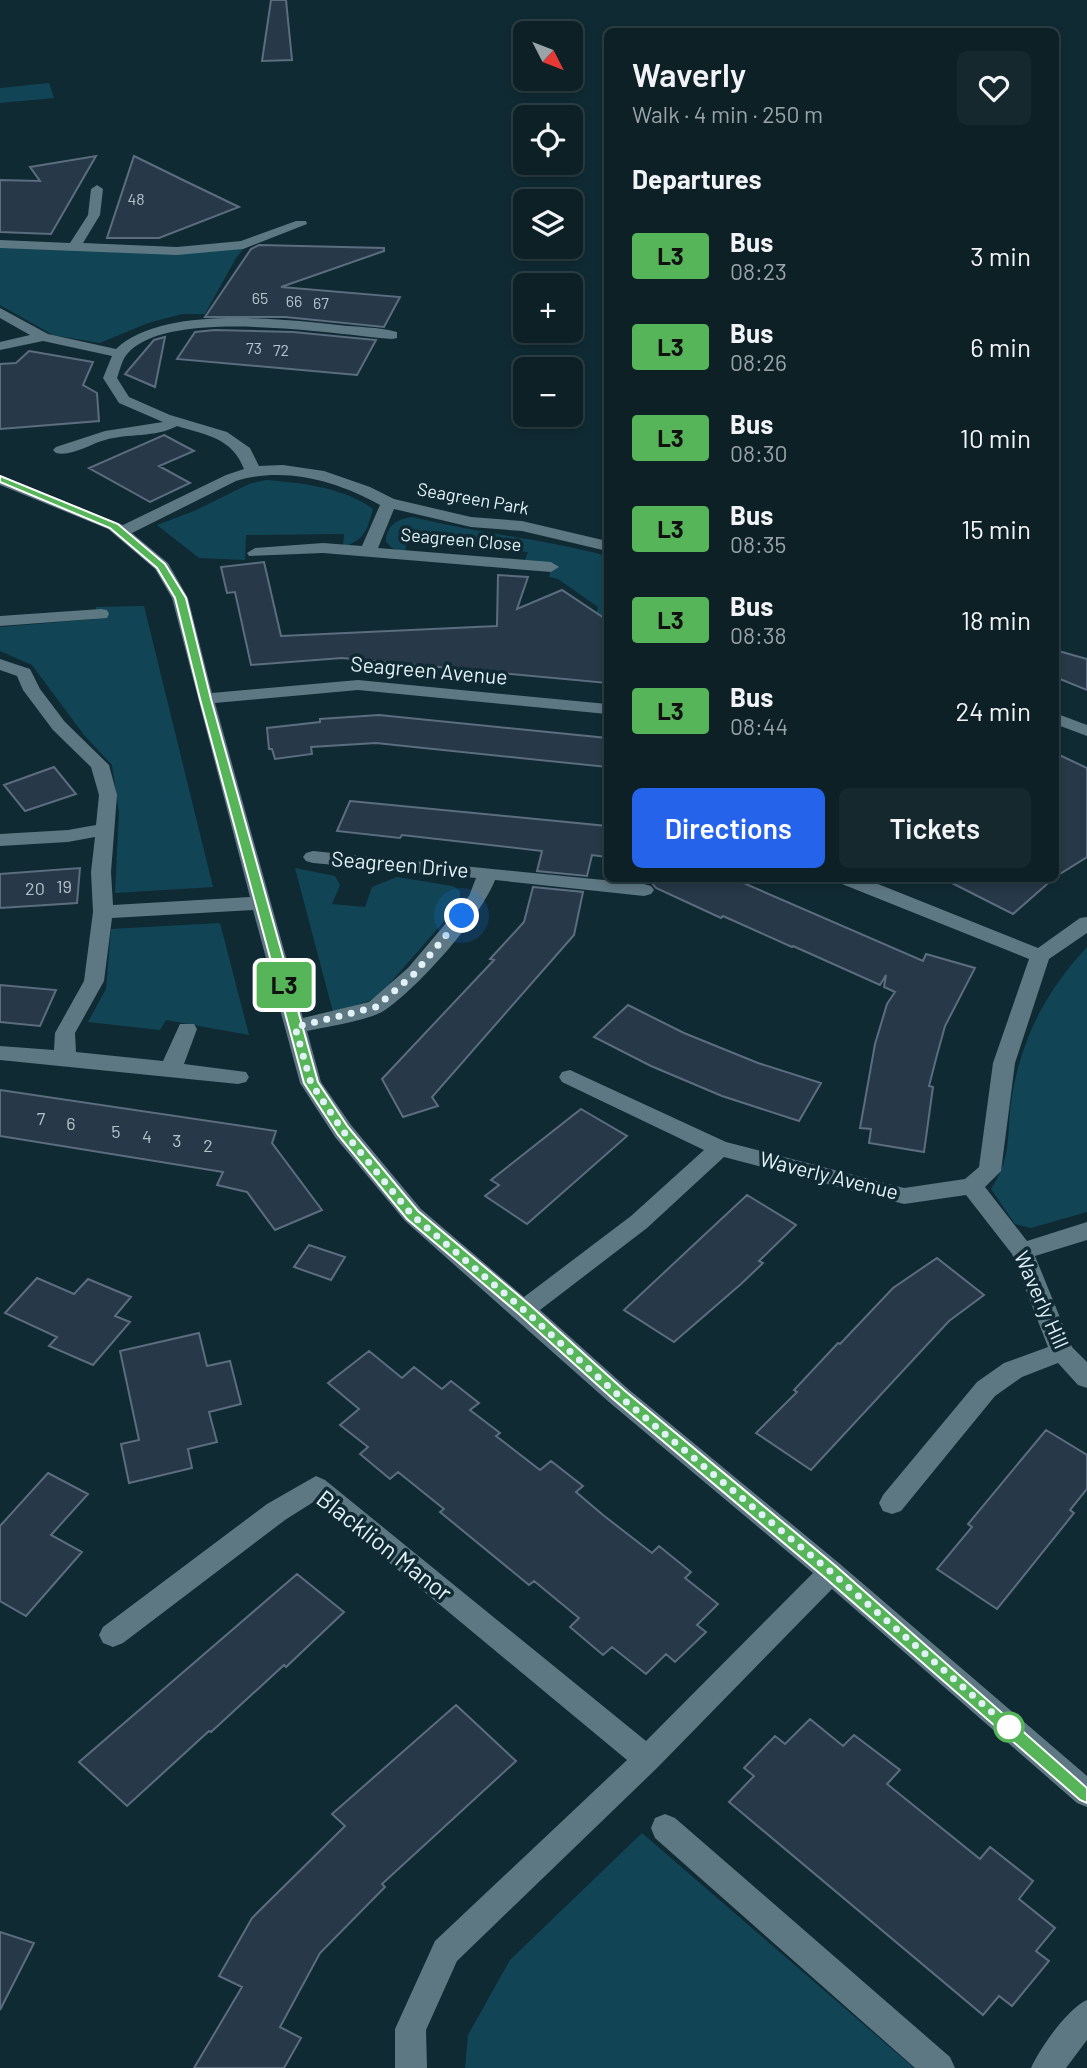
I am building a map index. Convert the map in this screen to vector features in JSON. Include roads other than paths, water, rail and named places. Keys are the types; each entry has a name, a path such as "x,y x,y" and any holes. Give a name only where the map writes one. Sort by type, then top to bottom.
{"street":[{"path":"75,246 94,215 97,189"},
{"path":"0,244 177,251 243,246 301,224"},
{"path":"0,312 43,337 120,354"},
{"path":"253,471 246,451 222,435 176,421 124,400 110,378 122,350 150,335 177,326 208,323 392,335"},
{"path":"0,346 43,337"},
{"path":"61,450 105,435 163,428 176,421"},
{"name":"Seagreen Park","path":"122,532 231,478 253,471 283,470 324,476 365,490 390,503 471,522 522,526 604,545"},
{"path":"0,480 114,526 162,566 180,598 205,699 311,1083 343,1131 412,1215 524,1310 618,1395 831,1572 1087,1794"},
{"name":"Seagreen Close","path":"368,551 390,503"},
{"name":"Seagreen Close","path":"255,553 323,548 551,567"},
{"path":"0,621 101,614"},
{"path":"0,664 24,673 32,690 60,726 100,765 108,795 102,872 103,912 94,981 65,1033 65,1058"},
{"name":"Seagreen Avenue","path":"205,699 358,685 604,709"},
{"path":"1059,720 1087,731"},
{"path":"0,840 68,836 106,829"},
{"name":"Seagreen Drive","path":"313,857 644,890"},
{"name":"Seagreen Drive","path":"295,1027 376,1007 415,973 478,898 488,873"},
{"path":"855,882 1040,956"},
{"path":"103,912 229,907 261,903"},
{"path":"971,1186 990,1171 1004,1063 1040,956 1087,923"},
{"path":"171,1069 187,1029"},
{"path":"0,1053 237,1077"},
{"name":"Waverly Avenue","path":"570,1077 720,1148 904,1196 971,1186"},
{"path":"524,1310 639,1222 720,1148"},
{"name":"Waverly Hill","path":"971,1186 1022,1251 1062,1352 1087,1378"},
{"path":"1022,1251 1087,1231"},
{"path":"892,1503 986,1390 1013,1370 1062,1352"},
{"name":"Blacklion Manor","path":"113,1635 276,1513 316,1487 647,1759"},
{"path":"411,2068 410,2029 446,1951 647,1759 831,1572"},
{"path":"665,1828 939,2068"},
{"path":"1047,2068 1087,2015"}]}
